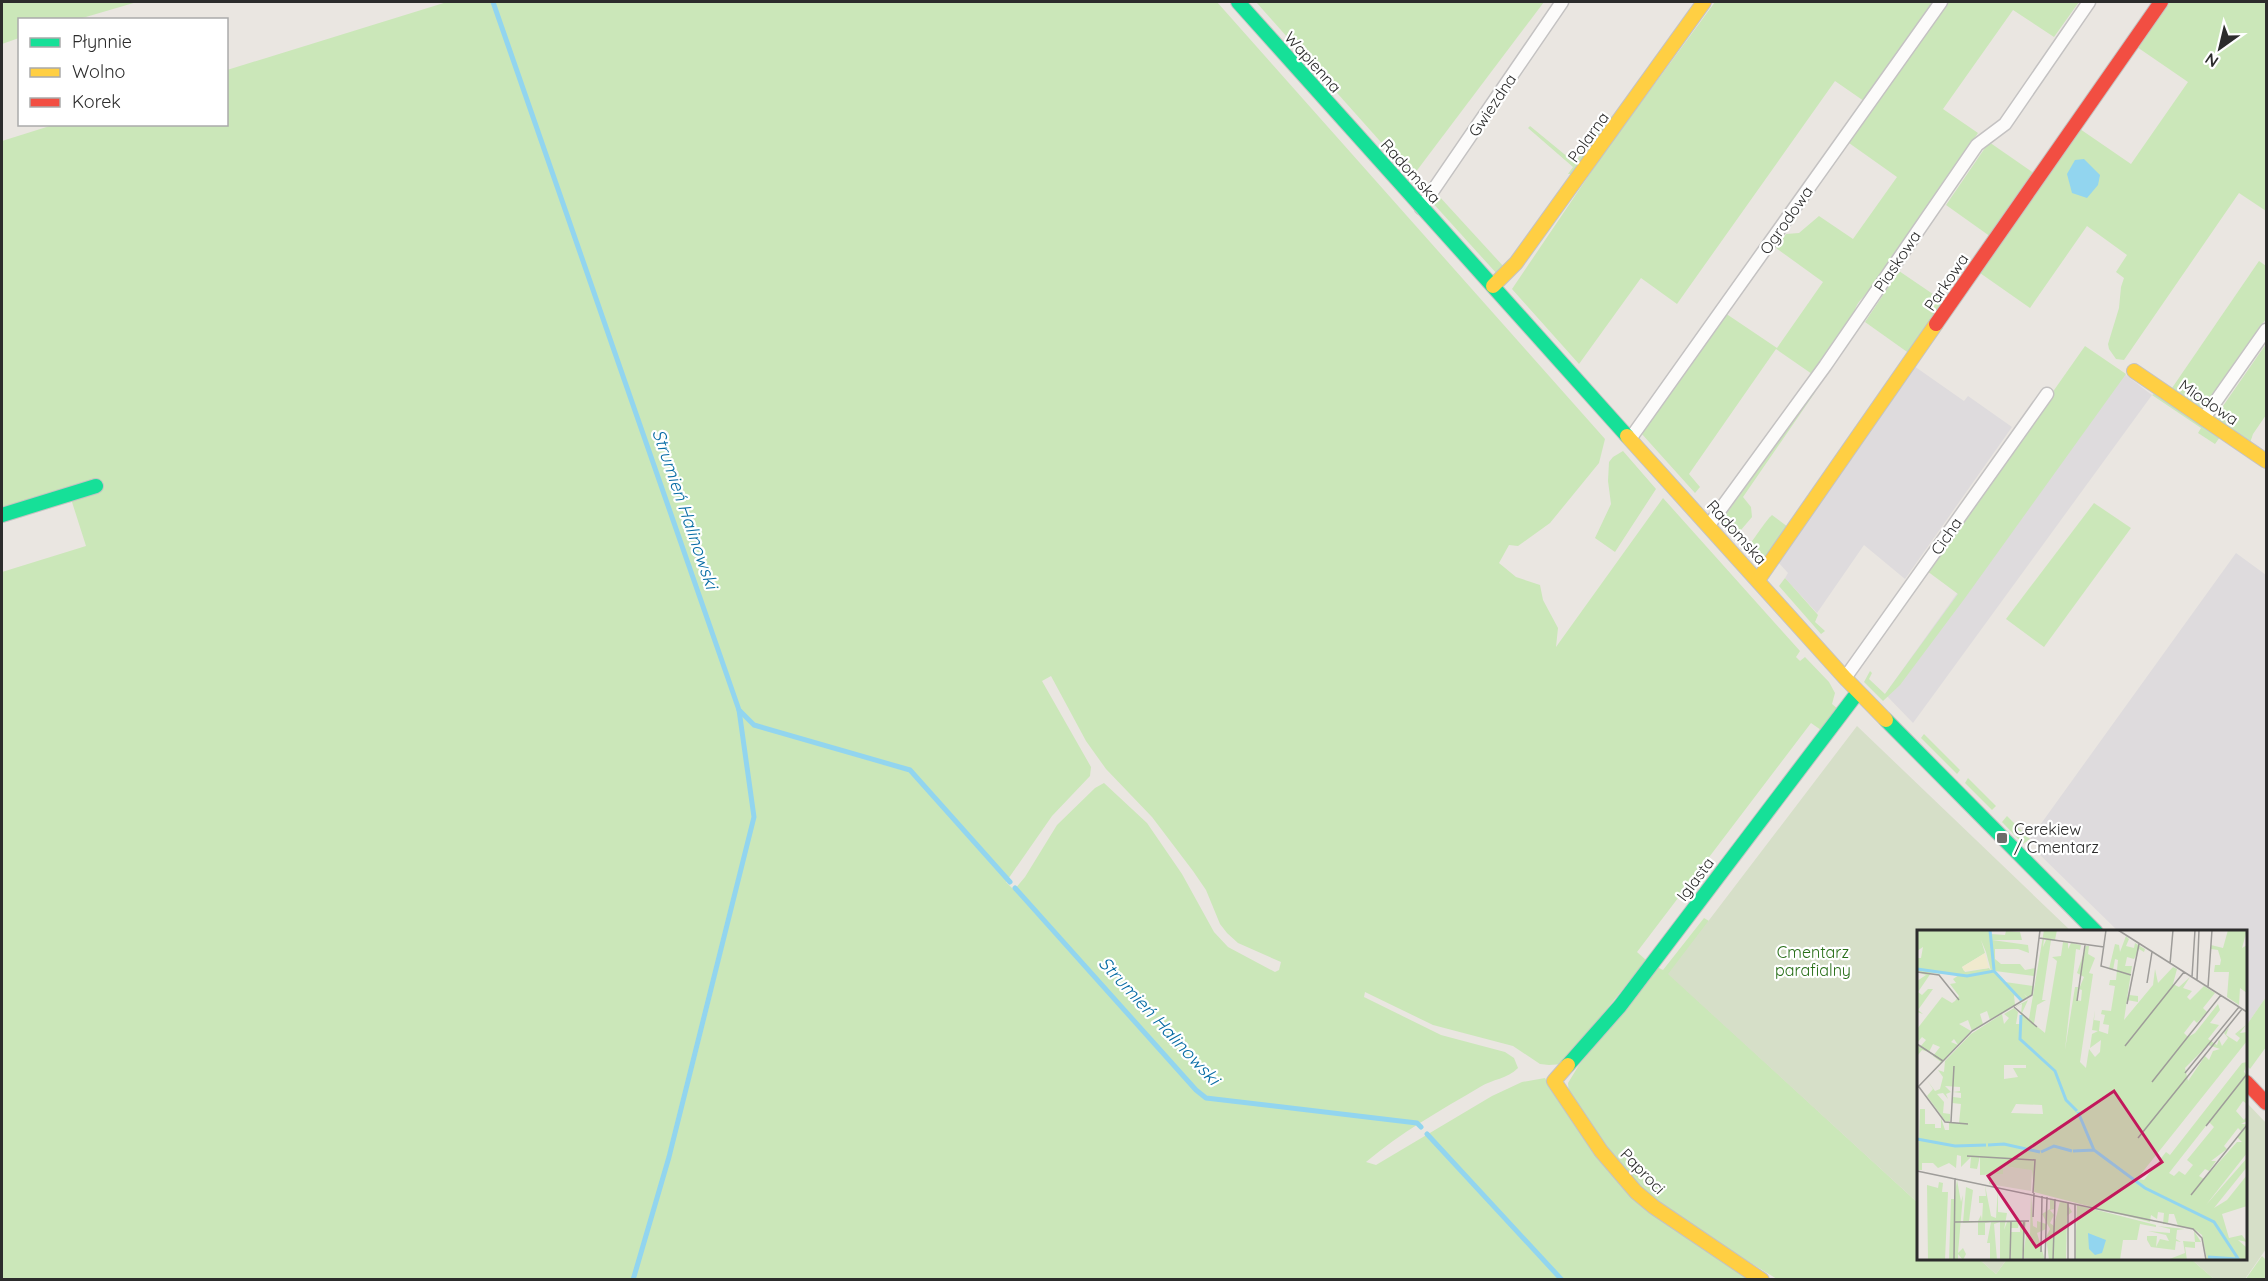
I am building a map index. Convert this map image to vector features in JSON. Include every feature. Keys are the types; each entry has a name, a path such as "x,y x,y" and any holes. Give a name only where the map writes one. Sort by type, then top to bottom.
{"street":[{"name":"Wapienna","path":"1238,2 1364,144"},
{"name":"Gwiezdna","path":"1421,208 1562,2"},
{"name":"Polarna","path":"1493,286 1516,263 1704,2"},
{"name":"Ogrodowa","path":"1630,439 1941,2"},
{"name":"Piaskowa","path":"1709,525 1825,366 1977,145 2005,124 2089,2"},
{"name":"Parkowa","path":"1758,580 2161,2"},
{"name":"Radomska","path":"1364,144 1858,692 2094,930"},
{"path":"2204,418 2266,330"},
{"name":"Miodowa","path":"2134,371 2266,461"},
{"name":"Cicha","path":"1845,678 2046,394"},
{"path":"2,515 96,486"},
{"name":"Iglasta","path":"1554,1081 1620,1006 1858,692"},
{"name":"Paproci","path":"1554,1081 1601,1150 1636,1192 1762,1280"},
{"path":"2247,1083 2266,1103"}],"shaded area":[{"path":"1914,366 1964,401 1968,396 2012,427 1905,579 1864,545 1817,613 1785,578 1788,573 1777,561"},
{"path":"2118,369 2152,395 1913,723 1885,694"},
{"path":"2236,553 2266,575 2266,997 2247,1025 2247,930 2117,930 2038,853 2037,847 2030,839"}],"green space":[{"path":"2,2 137,2 82,18 18,18 18,38 2,44"},
{"path":"447,2 1217,2 1605,439 1599,463 1550,523 1518,546 1509,545 1499,563 1516,577 1540,585 1543,600 1558,628 1556,647 1663,498 1800,651 1796,657 1800,661 1805,657 1829,682 1835,693 1832,704 1838,709 1821,730 1811,723 1637,952 1646,960 1563,1064 1540,1064 1513,1046 1433,1025 1365,992 1364,997 1441,1035 1505,1052 1514,1058 1518,1068 1436,1113 1366,1162 1376,1165 1492,1096 1522,1082 1545,1078 1568,1114 1629,1193 1753,1279 2,1279 2,572 86,546 72,502 2,510 2,141 50,126 228,126 228,70","holes":["1051,676 1086,741 1106,769 1152,817 1193,871 1206,890 1220,924 1227,933 1238,943 1281,962 1279,970 1275,972 1228,947 1214,932 1182,874 1147,823 1104,783 1095,788 1057,825 1025,877 1014,890 1006,882 1052,816 1090,776 1091,767 1042,681"]},
{"path":"1256,2 1544,2 1412,177"},
{"path":"1715,2 2079,2 2054,37 2013,10 1943,109 1978,133 1890,264 1860,301 1854,315 1812,374 1776,349 1689,474 1700,487 1695,493 1641,433 1725,313 1777,348 1823,282 1776,248 1786,234 1799,233 1819,216 1853,239 1897,177 1849,143 1874,108 1835,81 1677,304 1641,278 1579,364 1512,289 1604,153"},
{"path":"2169,2 2266,2 2266,211 2239,193 2124,360 2116,359 2108,344 2119,308 2124,278 2116,272 2127,255 2087,226 2030,308 1980,273 2080,129 2131,164 2188,82 2137,47"},
{"path":"1608,115 1612,117 1574,174 1568,174 1573,167 1528,128 1530,126 1575,163"},
{"path":"1989,142 2035,174 1991,237 1946,205"},
{"path":"1438,195 1504,267 1498,275 1431,201"},
{"path":"2259,261 2266,266 2266,319 2202,409 2172,388"},
{"path":"1899,271 1946,303 1910,354 1865,322"},
{"path":"2266,344 2266,415 2253,434 2250,443 2214,419"},
{"path":"2085,346 2126,374 1965,598 1900,685 1883,701 1864,682 1870,671 1872,673 1869,679 1885,694 1958,594 1927,571"},
{"path":"1816,391 1743,497 1751,507 1752,517 1735,537 1721,521"},
{"path":"2154,394 2220,437 2215,444 2198,433 2201,428 2152,395"},
{"path":"1623,451 1656,489 1615,552 1595,538 1611,504 1608,481 1609,462"},
{"path":"2094,503 2131,528 2044,647 2006,619"},
{"path":"1772,515 1788,527 1761,567 1746,550"},
{"path":"1785,578 1818,615 1815,622 1825,631 1821,634 1779,586"},
{"name":"Cmentarz parafialny","path":"1857,726 2070,930 1917,930 1917,1202 1668,974"},
{"path":"1924,734 1960,770 1957,774 1921,738"},
{"path":"1968,778 1996,806 1992,810 1965,783"},
{"path":"2007,816 2030,839 2023,844 2002,822"},
{"path":"1704,918 1709,921 1669,974 1917,1202 1917,1260 1980,1260 1996,1274 2006,1260 2192,1260 2214,1279 1777,1279 1661,1208 1629,1178 1569,1094 1568,1083 1579,1065 1655,966 1663,970"},
{"path":"2266,997 2266,1047 2250,1069 2247,1066 2247,1025"},
{"path":"2247,1103 2266,1123 2266,1249 2245,1279 2214,1279 2192,1260 2247,1260"},
{"path":"2262,1256 2266,1260 2266,1279 2245,1280"},
{"path":"1980,1260 2006,1260 1996,1274"}],"water":[{"path":"2084,159 2100,175 2098,185 2087,198 2072,193 2067,174 2075,160"}],"waterway":[{"name":"Strumień Halinowski","path":"493,2 739,710 754,725 910,770 1010,882"},
{"path":"633,1280 669,1157 754,817 739,710"},
{"name":"Strumień Halinowski","path":"1015,888 1196,1090 1206,1098 1417,1123 1421,1127"},
{"name":"Strumień Halinowski","path":"1427,1134 1562,1280"}],"traffic: fast":[{"path":"1238,2 1627,436"},
{"path":"2,515 96,486"},
{"path":"1568,1065 1620,1006 1858,692"},
{"path":"1886,720 2094,930"}],"traffic: slow":[{"path":"1493,286 1516,263 1704,2"},
{"path":"1758,580 1936,324"},
{"path":"2134,371 2266,461"},
{"path":"1627,436 1845,678 1886,720"},
{"path":"1568,1065 1554,1081 1601,1151 1636,1192 1654,1207 1762,1280"}],"traffic: jam":[{"path":"1936,324 2161,2"},
{"path":"2247,1083 2266,1103"}],"place":[{"name":"Cerekiew / Cmentarz","path":"2002,838"}]}
